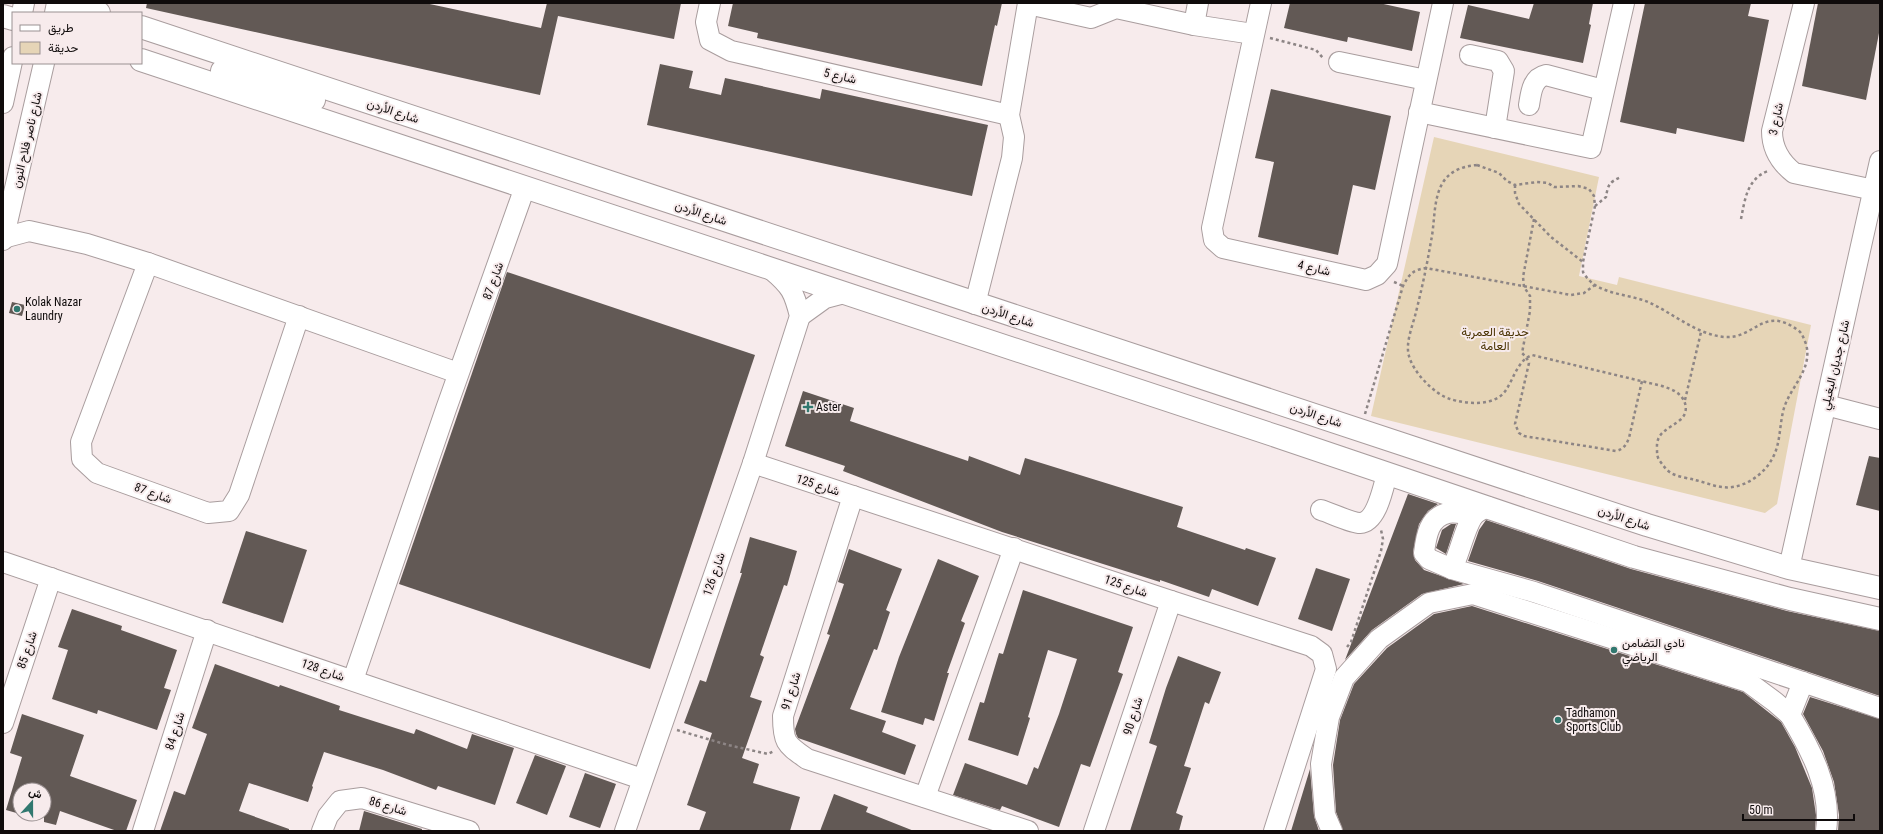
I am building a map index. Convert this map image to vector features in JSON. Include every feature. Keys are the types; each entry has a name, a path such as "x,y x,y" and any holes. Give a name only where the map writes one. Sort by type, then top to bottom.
{"main road":[{"path":"69,3 96,12"},
{"name":"شارع الأردن","path":"142,27 1647,525 1789,568 1880,588"},
{"path":"142,46 327,105 356,110 387,109"},
{"path":"142,60 1282,438 1387,474 1481,511 1634,557 1790,599 1880,620"},
{"path":"1282,438 1292,436 1298,428 1299,418 1297,413 1290,406"},
{"path":"1634,557 1632,551 1632,538 1638,530 1647,525"}],"street":[{"name":"شارع 5","path":"710,3 706,22 710,40 731,51 1009,115"},
{"path":"975,304 1012,158 1014,137 1009,115 1028,3 1091,18 1114,6 1194,25 1254,34"},
{"path":"1194,25 1198,3"},
{"name":"شارع 4","path":"1261,3 1212,228 1214,240 1223,248 1366,280 1377,275 1387,264 1443,3"},
{"path":"1419,112 1591,148 1624,3"},
{"name":"شارع 3","path":"1784,165 1772,143 1772,131 1804,3"},
{"path":"1470,55 1498,61 1504,71 1495,128"},
{"path":"3,103 12,61"},
{"path":"1340,62 1426,80"},
{"name":"شارع ناصر فلاح النون","path":"3,239 44,64"},
{"path":"1529,105 1533,85 1541,76 1546,75 1603,90"},
{"name":"شارع جديان البغيلي","path":"1789,568 1880,161"},
{"path":"1784,165 1794,173 1874,190"},
{"name":"شارع 87","path":"353,680 458,374 525,187"},
{"path":"10,212 29,231"},
{"path":"3,239 29,231 87,244 148,263 300,316 458,374"},
{"name":"شارع 87","path":"148,263 81,442 82,459 97,473 208,513 229,511 239,495 300,316"},
{"path":"772,270 787,282 795,296 800,316 825,298 844,293"},
{"name":"شارع 126","path":"625,831 753,463 800,316"},
{"path":"1826,405 1880,419"},
{"name":"شارع 125","path":"753,463 1311,646 1322,654 1326,669 1274,831"},
{"path":"1322,510 1359,523 1367,522 1373,516 1387,474"},
{"name":"شارع 91","path":"787,744 783,732 783,716 854,496"},
{"path":"1452,569 1481,511 1449,512 1439,516 1429,528 1424,553 1430,559 1452,569 1534,592 1880,708"},
{"path":"925,797 1014,548"},
{"name":"شارع 128","path":"3,562 207,630 642,779"},
{"name":"شارع 85","path":"3,723 52,578"},
{"path":"1332,831 1325,815 1321,764 1329,717 1344,678 1379,639 1429,603 1473,594 1748,682 1790,715 1810,749 1822,780 1826,801 1826,831"},
{"name":"شارع 90","path":"1094,831 1171,601"},
{"name":"شارع 84","path":"143,831 207,630"},
{"path":"1790,715 1803,682"},
{"path":"787,744 807,759 1028,831"},
{"name":"شارع 86","path":"322,831 328,816 340,801 362,798 469,831"}],"path":[{"path":"1254,34 1316,50 1321,58 1340,62"},
{"path":"1685,400 1677,392 1642,381 1532,355 1526,357 1521,363 1505,392 1491,401 1471,403 1448,399 1428,385 1417,372 1409,356 1409,343 1426,268 1438,197 1442,184 1453,172 1463,166 1477,165 1499,173 1507,181 1515,185 1537,182 1548,183 1554,187 1578,186 1589,189 1594,196 1595,206 1582,262 1583,272 1596,285 1609,292 1646,302 1668,312 1701,332 1714,336 1728,338 1741,335 1765,322 1776,320 1787,323 1800,332 1808,350 1807,360 1804,370 1784,408 1777,447 1766,468 1752,480 1736,487 1722,487 1672,473 1664,468 1657,456 1656,443 1659,435 1682,419 1686,410 1685,400 1701,332"},
{"path":"1741,219 1746,195 1751,183 1764,172 1784,165"},
{"path":"1595,206 1606,197 1608,185 1621,177"},
{"path":"1515,185 1515,194 1519,204 1551,237 1582,262"},
{"path":"1534,219 1523,276 1524,287 1530,296 1530,310 1522,353 1529,363 1515,424 1519,433 1524,436 1616,451 1621,450 1626,446 1629,438 1642,381"},
{"path":"1360,430 1403,286 1408,275 1414,270 1426,268 1570,295 1584,293 1596,285"},
{"path":"1346,648 1351,642 1381,551 1383,539 1381,528 1373,516"},
{"path":"661,726 728,745 768,754 787,744"}],"green space":[{"name":"حديقة العمرية العامة","path":"1434,137 1599,177 1579,276 1617,285 1619,277 1811,325 1777,504 1765,513 1371,416"}],"building":[{"path":"147,3 425,3 541,28 547,3 681,3 674,39 558,16 540,95 146,8"},
{"path":"733,3 1002,3 997,26 995,25 982,86 757,38 758,33 728,26"},
{"path":"1290,3 1379,3 1420,12 1412,51 1348,37 1347,42 1284,28"},
{"path":"1534,3 1593,3 1589,24 1591,25 1583,63 1460,38 1468,5 1529,19"},
{"path":"1645,3 1751,3 1748,16 1769,20 1744,142 1677,128 1676,134 1620,122"},
{"path":"1818,3 1880,3 1880,28 1866,100 1802,86"},
{"path":"660,64 693,71 689,88 721,95 725,78 820,99 822,89 988,125 972,196 647,125"},
{"path":"1271,89 1391,116 1375,190 1353,185 1338,255 1258,237 1274,162 1255,158"},
{"path":"507,272 755,355 650,669 399,584"},
{"name":"Kolak Nazar Laundry","path":"12,302 25,305 22,316 9,313"},
{"path":"803,391 854,408 850,421 968,461 969,456 1020,475 1025,458 1183,507 1177,527 1245,550 1246,548 1276,558 1258,606 1212,589 1209,597 1160,580 1160,582 1002,532 843,471 845,466 785,446"},
{"path":"1869,456 1880,458 1880,511 1856,505"},
{"path":"1408,494 1438,504 1428,511 1419,524 1413,552 1415,560 1424,570 1464,584 1422,594 1372,630 1345,660"},
{"path":"1486,520 1631,569 1787,611 1880,631 1880,696 1538,581 1468,561 1479,530"},
{"path":"1451,524 1456,524 1446,554 1436,548 1442,530"},
{"path":"246,531 307,550 283,623 222,603"},
{"path":"750,537 797,551 787,586 784,585 760,655 764,657 750,697 762,701 742,758 759,764 753,783 800,797 790,831 699,831 706,812 687,805 712,733 684,723 700,680 706,682 742,573 740,573"},
{"path":"849,549 902,569 886,610 890,612 877,650 874,649 850,709 886,721 882,732 916,745 905,775 798,738 796,734 795,729 830,635 827,634 844,584 838,582"},
{"path":"938,559 979,576 961,621 965,623 947,673 949,673 934,721 925,718 923,725 881,712 899,657"},
{"path":"1316,568 1350,579 1332,631 1298,619"},
{"path":"1023,590 1133,627 1118,672 1123,674 1090,767 1081,764 1059,827 1002,806 1000,810 953,795 965,763 1027,785 1034,767 1038,769 1059,714 1077,659 1048,650 1018,756 968,740 980,702 984,703 999,653 1003,654"},
{"name":"Tadhamon Sports Club","path":"1472,606 1743,692 1781,722 1795,747 1812,788 1816,815 1815,831 1343,831 1336,812 1333,765 1340,720 1354,684 1387,648 1434,614"},
{"path":"72,609 122,626 121,630 177,650 164,688 171,690 157,730 98,710 97,714 52,699 68,650 58,647"},
{"path":"1178,656 1221,672 1209,704 1205,702 1184,766 1191,768 1176,813 1183,816 1179,831 1130,831 1157,746 1149,743 1166,688"},
{"path":"215,664 279,687 280,685 340,706 339,710 414,734 416,729 467,749 472,734 514,748 495,805 438,786 436,790 383,770 324,752 308,802 249,783 239,811 289,829 289,831 160,831 174,791 185,795 207,734 192,728"},
{"path":"1810,697 1880,719 1880,831 1838,831 1839,815 1834,782 1823,751 1803,714"},
{"path":"22,714 84,735 70,776 137,800 126,831 117,831 60,811 56,825 44,822 52,822 52,782 14,782 22,757 10,753"},
{"path":"535,755 566,766 547,815 516,803"},
{"path":"1310,769 1314,816 1319,831 1291,831"},
{"path":"585,773 616,784 600,828 569,817"},
{"path":"12,790 12,812 6,810"},
{"path":"834,794 868,807 866,812 914,831 820,831"},
{"path":"364,811 422,829 422,831 359,831"}],"place":[{"name":"Kolak Nazar Laundry","path":"17,309"},
{"name":"Aster","path":"808,407"},
{"name":"نادي التضامن الرياضي","path":"1614,650"},
{"name":"Tadhamon Sports Club","path":"1558,720"}]}
